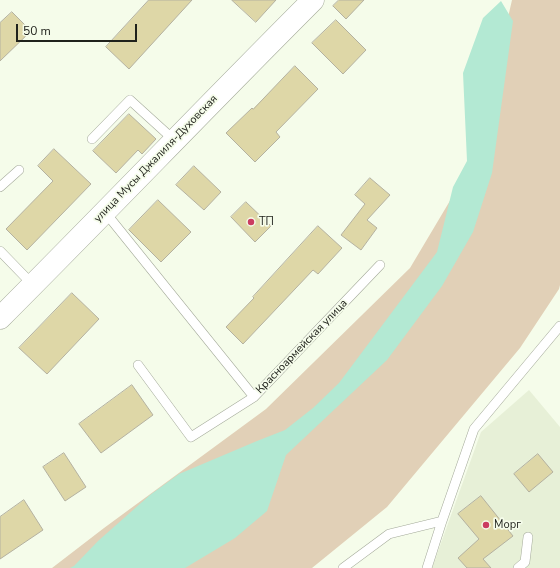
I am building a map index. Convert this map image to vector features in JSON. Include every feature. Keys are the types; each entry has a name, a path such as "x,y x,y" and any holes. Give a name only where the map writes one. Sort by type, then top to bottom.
{"street":[{"name":"улица Мусы Джалиля-Духовская","path":"0,318 313,0"}],"lane":[{"path":"92,138 130,100 174,140"},
{"path":"0,187 19,170"},
{"path":"105,212 254,397"},
{"path":"0,251 33,285"},
{"name":"Красноармейская улица","path":"138,365 191,438 254,397 380,265"},
{"path":"427,568 474,429 560,326"},
{"path":"343,568 389,534 442,521"},
{"path":"518,568 525,562 528,537"}],"shaded area":[{"path":"512,0 560,0 560,285 559,289 520,348 387,507 312,568 52,568 266,409 410,268 476,157"},
{"path":"501,1 513,21 492,173 473,232 442,286 387,360 286,455 267,511 235,538 185,568 70,568 74,566 98,541 150,495 179,474 285,430 313,408 339,383 437,252 453,187 467,161 463,73 483,18"},
{"path":"529,390 560,427 560,568 432,568 481,432"}],"building":[{"path":"149,0 192,0 129,69 106,47"},
{"path":"232,0 276,0 256,22"},
{"path":"339,0 364,0 346,19 333,6"},
{"path":"12,12 31,31 0,61 0,23"},
{"path":"336,20 366,50 343,74 312,43"},
{"path":"295,66 318,89 276,132 280,137 255,162 226,133 252,108 253,109"},
{"path":"129,114 156,139 142,154 138,150 116,173 93,151"},
{"path":"54,149 91,184 27,250 6,229 53,181 38,166"},
{"path":"194,166 221,192 204,210 176,185"},
{"path":"370,178 390,195 367,220 377,228 361,250 341,235 365,204 355,195"},
{"path":"158,200 191,232 161,262 129,230"},
{"name":"ТП","path":"246,202 271,226 255,242 231,217"},
{"path":"318,226 342,248 318,274 313,270 243,344 226,327"},
{"path":"72,293 99,319 47,374 19,348"},
{"path":"132,385 153,415 101,453 79,424"},
{"path":"64,453 86,487 65,501 43,467"},
{"path":"538,454 553,472 529,492 514,474"},
{"name":"Морг","path":"481,496 513,536 483,559 491,568 467,568 458,558 479,539 458,514"},
{"path":"24,500 43,530 0,559 0,517"}],"place":[{"name":"ТП","path":"251,222"},
{"name":"Морг","path":"486,525"}]}
